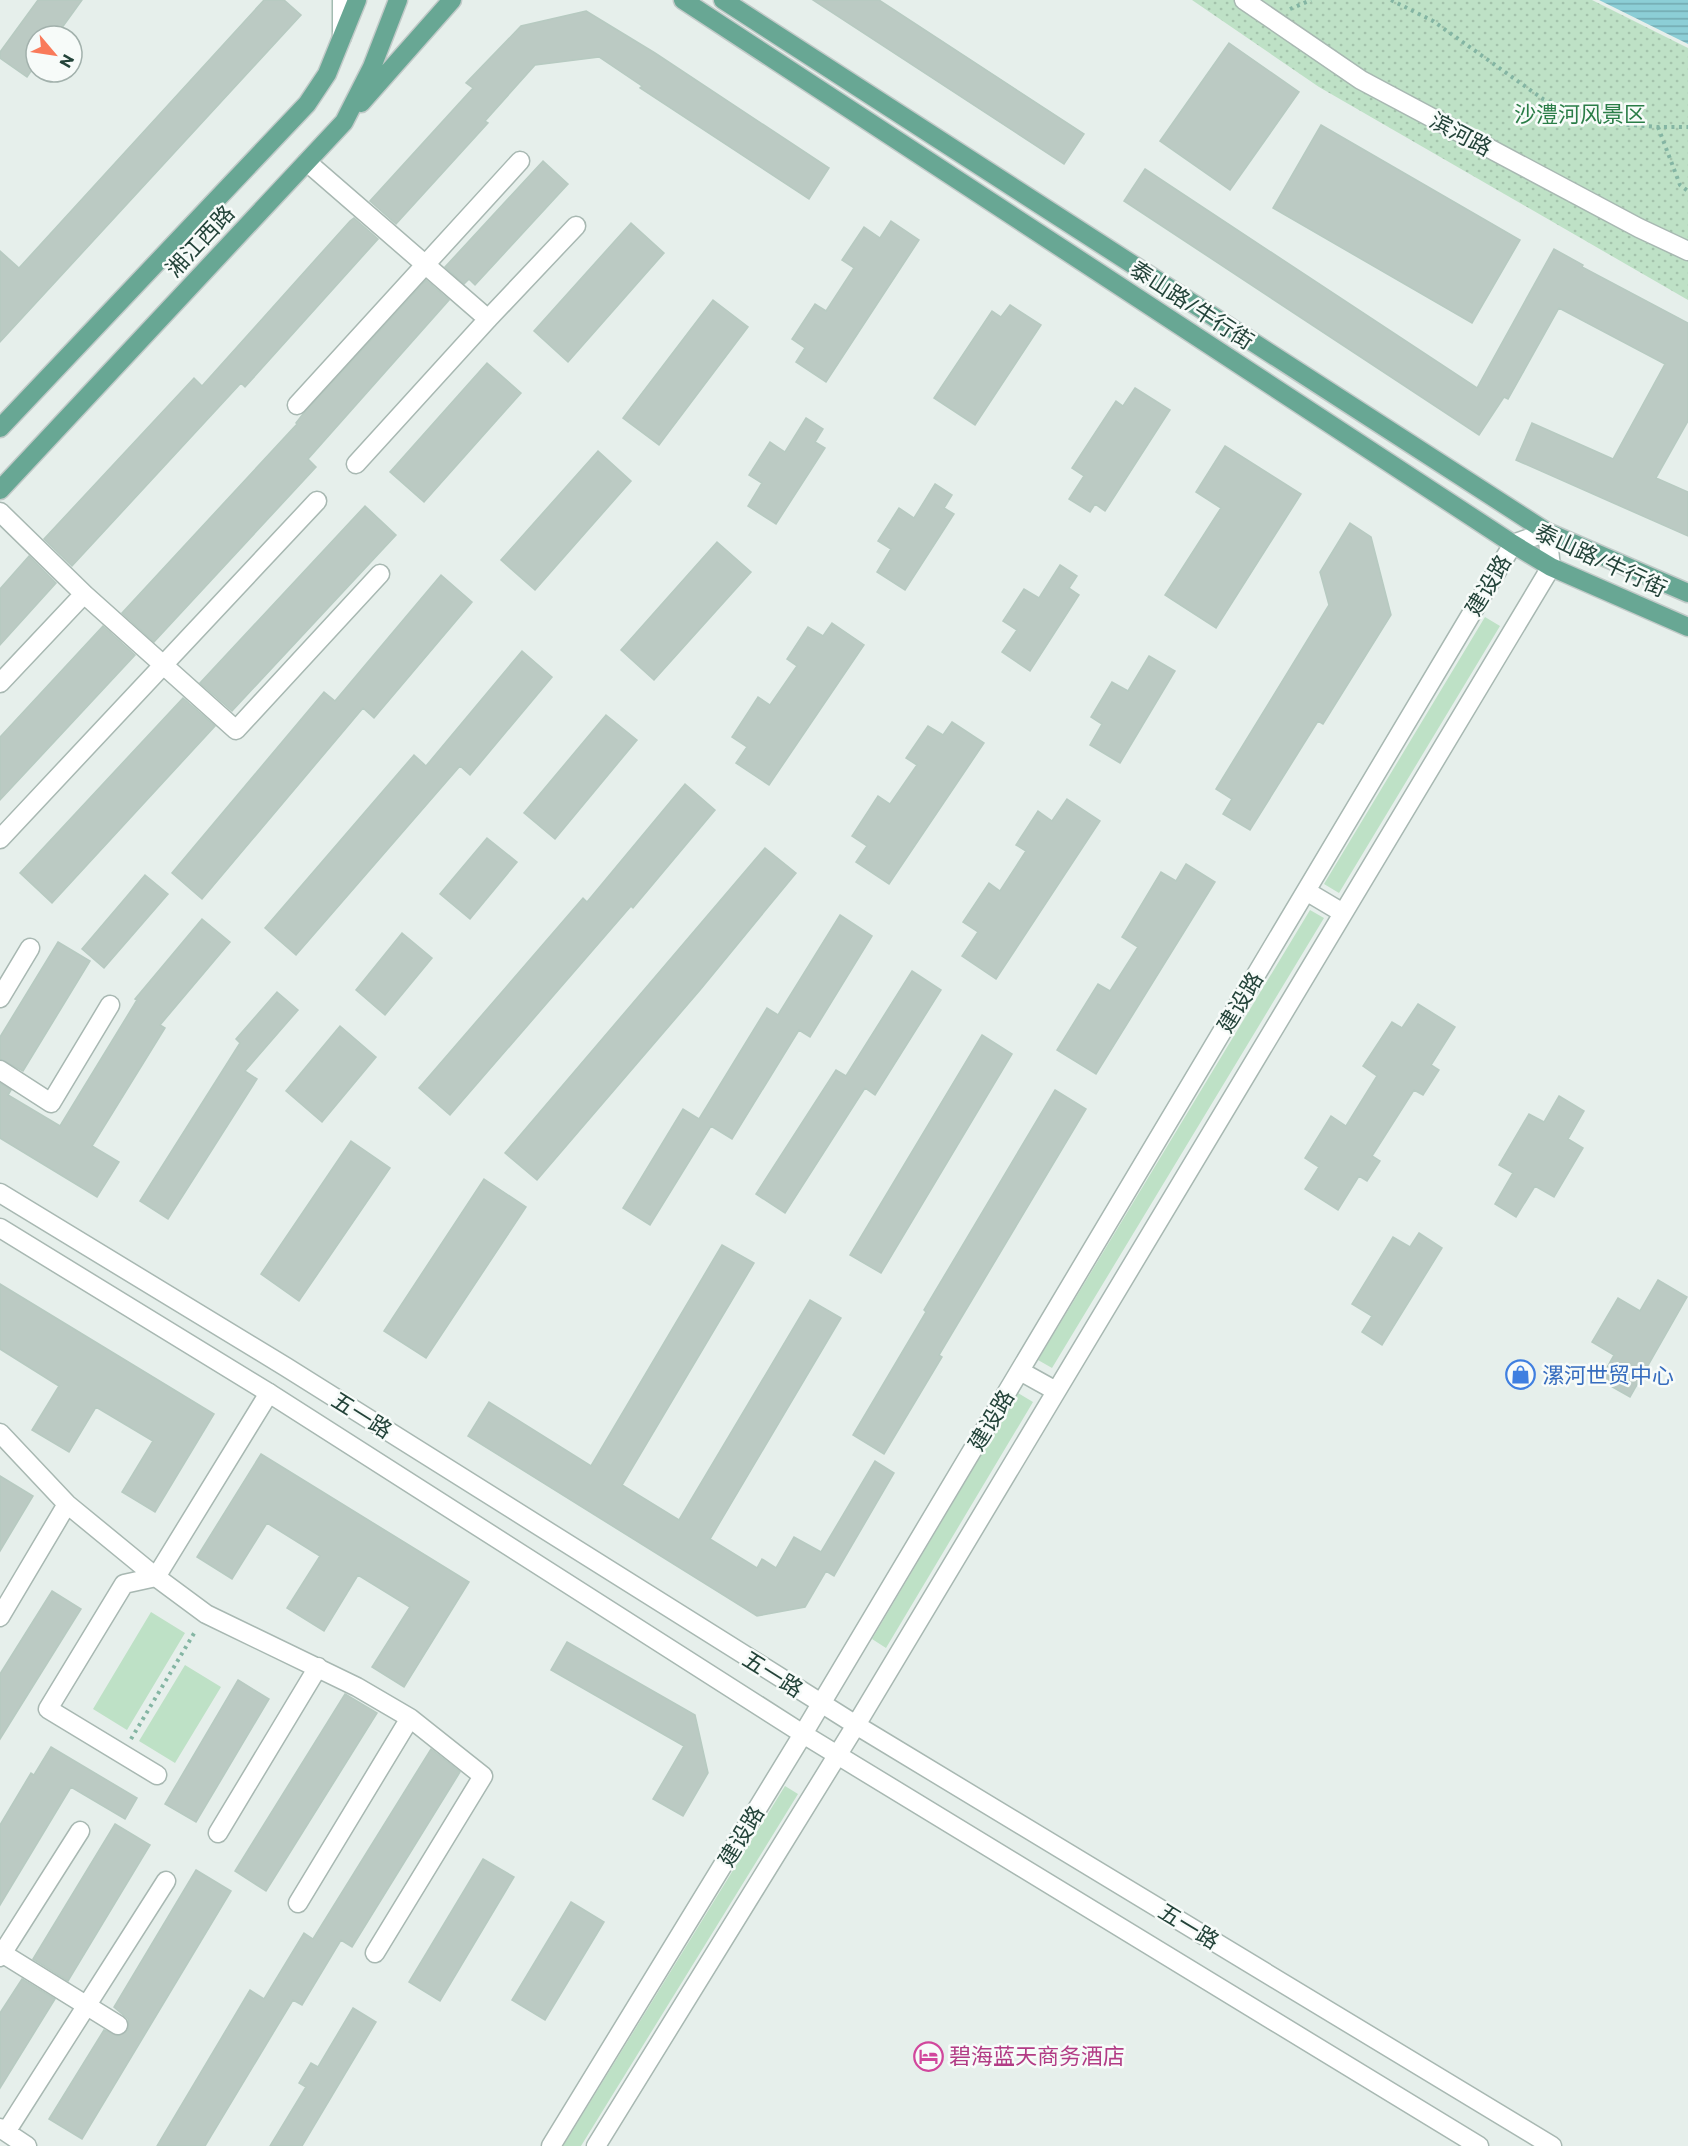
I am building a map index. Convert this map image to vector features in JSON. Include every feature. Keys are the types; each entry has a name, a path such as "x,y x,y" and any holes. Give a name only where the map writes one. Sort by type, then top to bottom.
{"main road":[{"name":"湘江西路","path":"0,428 307,104 327,74 357,0"},
{"name":"湘江西路","path":"0,490 344,122 372,68 398,0"},
{"path":"344,122 452,0"},
{"name":"泰山路/牛行街","path":"683,0 1513,544 1551,567 1688,627"},
{"name":"泰山路/牛行街","path":"723,0 1547,532 1688,593"}],"street":[{"path":"342,0 342,38"},
{"name":"滨河路","path":"1244,0 1361,80 1639,228 1688,251"},
{"path":"297,405 520,161"},
{"path":"308,162 488,319"},
{"path":"356,464 576,226"},
{"path":"0,840 317,501"},
{"path":"0,512 84,594 236,730 380,574"},
{"path":"1547,532 1551,567"},
{"name":"建设路","path":"551,2146 804,1734 1513,544 1547,532"},
{"name":"建设路","path":"596,2146 855,1725 1551,567"},
{"path":"0,683 84,594"},
{"path":"1306,891 1343,913"},
{"path":"0,998 30,948"},
{"path":"0,1070 51,1103 110,1005"},
{"name":"五一路","path":"0,1193 286,1367 855,1725 1552,2146"},
{"name":"五一路","path":"0,1228 269,1393 804,1734 1479,2146"},
{"path":"157,1775 48,1709 124,1584 156,1577 286,1367"},
{"path":"1020,1371 1056,1391"},
{"path":"0,1433 67,1504 156,1577 206,1614 318,1667 410,1718 483,1776 375,1953"},
{"path":"0,1617 67,1504"},
{"path":"218,1833 318,1667"},
{"path":"298,1903 410,1718"},
{"path":"80,1831 1,1954 118,2025"},
{"path":"27,2146 3,2130 87,2006 166,1881"}],"path":[{"path":"1391,0 1433,21 1542,99 1604,123 1688,127"},
{"path":"1658,127 1680,184 1688,191"},
{"path":"123,1753 206,1614"}],"green space":[{"name":"沙澧河风景区","path":"1192,0 1592,0 1688,48 1688,300 1319,87"},
{"path":"1485,617 1500,626 1339,893 1324,884"},
{"path":"1310,910 1324,918 1052,1368 1038,1360"},
{"path":"1018,1393 1033,1402 886,1648 872,1639"},
{"path":"151,1612 185,1633 127,1730 93,1709"},
{"path":"185,1665 221,1687 175,1763 139,1741"},
{"path":"785,1786 798,1794 581,2146 563,2146"}],"water":[{"path":"1599,0 1688,0 1688,44"}],"building":[{"path":"38,0 82,0 65,24 24,24 24,75 0,58 0,52"},
{"path":"264,0 284,0 301,15 0,342 0,251 19,268"},
{"path":"813,0 879,0 1084,134 1064,164"},
{"path":"586,11 655,53 829,168 809,199 640,88 642,86 599,57 535,65 485,121 488,123 396,224 370,201 473,88 466,83 521,26"},
{"path":"1229,43 1299,92 1230,190 1160,141"},
{"path":"1321,125 1520,240 1472,323 1273,208"},
{"path":"543,161 568,184 475,285 469,279 464,284 445,267"},
{"path":"1145,169 1477,388 1554,249 1583,265 1582,267 1688,323 1688,421 1656,478 1688,492 1688,536 1516,460 1532,423 1613,459 1665,364 1559,308 1508,399 1504,397 1479,435 1124,201"},
{"path":"354,218 378,239 245,387 241,383 72,566 44,539 194,378 202,386"},
{"path":"891,221 919,240 826,382 796,362 805,348 792,339 815,304 826,311 854,268 842,260 864,227 880,238"},
{"path":"631,223 664,253 568,362 534,331"},
{"path":"426,280 449,300 308,459 316,467 154,642 122,613 297,424 303,414"},
{"path":"713,300 748,327 659,445 623,418"},
{"path":"1010,305 1041,325 975,425 934,398 992,311 1001,317"},
{"path":"487,363 521,393 424,502 390,472"},
{"path":"1135,388 1170,410 1105,511 1095,504 1090,512 1069,499 1084,476 1072,468 1116,401 1123,406"},
{"path":"806,418 823,429 815,442 825,448 776,524 748,506 762,483 749,475 770,442 785,452"},
{"path":"1225,446 1301,494 1216,628 1165,595 1221,508 1196,492"},
{"path":"598,451 631,481 535,590 501,560"},
{"path":"935,484 952,495 944,508 954,514 905,590 877,572 891,549 878,541 899,508 914,518"},
{"path":"365,506 396,535 232,711 200,683"},
{"path":"1350,523 1371,537 1391,615 1323,724 1318,721 1250,830 1223,814 1232,799 1216,789 1329,605 1320,572"},
{"path":"717,542 751,572 654,680 621,650"},
{"path":"29,556 56,583 0,645 0,589"},
{"path":"1060,565 1077,576 1069,588 1079,595 1030,671 1002,652 1017,630 1003,621 1024,589 1039,598"},
{"path":"441,575 472,602 374,718 363,708 202,899 172,873 324,692 335,701"},
{"path":"832,623 864,645 769,785 736,763 747,747 732,737 758,697 770,705 797,666 787,659 808,627 823,636"},
{"path":"103,626 135,655 0,800 0,737"},
{"path":"522,651 552,677 470,775 460,766 296,955 265,928 414,755 426,766"},
{"path":"1149,656 1175,671 1120,763 1090,745 1102,724 1091,717 1112,682 1128,691"},
{"path":"183,698 215,726 52,903 20,873"},
{"path":"606,715 637,740 555,839 524,813"},
{"path":"952,722 984,743 889,884 856,862 867,846 852,836 878,796 890,804 917,765 906,758 928,726 943,735"},
{"path":"685,784 715,810 633,908 631,906 450,1115 419,1088 583,898 587,902"},
{"path":"1067,799 1100,821 996,979 962,956 978,932 963,922 989,883 1000,891 1026,851 1016,845 1038,811 1052,821"},
{"path":"487,838 517,862 470,919 440,894"},
{"path":"765,848 796,873 700,990 537,1180 505,1153"},
{"path":"1186,864 1215,882 1096,1074 1057,1050 1098,984 1110,991 1138,947 1122,937 1161,872 1176,881"},
{"path":"145,875 168,894 104,968 82,949"},
{"path":"840,915 872,936 810,1037 799,1030 732,1139 711,1126 650,1225 623,1208 683,1109 699,1119 767,1008 778,1015"},
{"path":"202,919 230,942 160,1025 165,1028 92,1146 119,1162 97,1197 0,1138 0,1083 11,1090 8,1095 60,1126 137,1000 135,999"},
{"path":"402,933 432,958 385,1015 356,990"},
{"path":"58,942 90,961 23,1071 0,1059 0,1037"},
{"path":"912,971 941,990 875,1095 865,1088 785,1213 756,1194 836,1070 846,1076"},
{"path":"277,992 298,1010 245,1071 257,1079 168,1219 140,1201 240,1043 236,1039"},
{"path":"1418,1004 1455,1027 1431,1065 1439,1070 1423,1095 1414,1090 1372,1156 1380,1161 1367,1181 1359,1176 1338,1210 1305,1189 1319,1167 1305,1158 1331,1116 1346,1126 1377,1076 1363,1066 1392,1022 1402,1028"},
{"path":"340,1026 376,1057 322,1122 286,1091"},
{"path":"982,1035 1012,1054 881,1273 850,1255"},
{"path":"1055,1090 1086,1109 939,1355 942,1357 884,1454 853,1435 926,1312 924,1310"},
{"path":"1559,1096 1584,1111 1568,1139 1583,1148 1554,1197 1535,1186 1516,1217 1495,1204 1513,1173 1499,1165 1529,1114 1544,1122"},
{"path":"351,1141 390,1168 299,1301 261,1274"},
{"path":"484,1179 526,1207 426,1358 384,1331"},
{"path":"1419,1233 1442,1248 1382,1345 1362,1332 1372,1316 1352,1304 1393,1237 1410,1247"},
{"path":"722,1245 754,1263 622,1485 679,1520 810,1300 841,1318 710,1539 757,1568 762,1559 776,1568 794,1537 821,1552 875,1461 894,1473 834,1576 826,1571 805,1607 757,1616 468,1436 489,1402 591,1466"},
{"path":"1658,1280 1687,1297 1630,1397 1600,1380 1614,1355 1592,1342 1618,1298 1640,1311"},
{"path":"0,1284 214,1414 155,1512 122,1492 153,1441 96,1407 69,1452 32,1430 59,1386 0,1349"},
{"path":"261,1454 469,1582 404,1687 372,1667 410,1607 358,1575 324,1631 287,1608 320,1556 267,1523 232,1579 197,1557"},
{"path":"0,1476 33,1496 0,1551"},
{"path":"52,1591 81,1609 0,1739 0,1674"},
{"path":"567,1642 695,1715 708,1773 683,1816 653,1799 684,1746 551,1670"},
{"path":"238,1680 269,1699 196,1822 165,1804"},
{"path":"345,1694 377,1713 266,1891 235,1871"},
{"path":"51,1747 137,1798 125,1819 71,1787 0,1905 0,1825 31,1773 34,1775"},
{"path":"431,1749 460,1772 352,1947 341,1940 302,2005 293,2000 205,2146 157,2146 250,1990 264,1999 304,1933 313,1939"},
{"path":"115,1824 150,1845 68,1981 33,1959"},
{"path":"483,1859 514,1877 440,2001 409,1982"},
{"path":"196,1870 231,1891 82,2139 49,2119 104,2030 118,2036 128,2030 128,2019 114,2007"},
{"path":"571,1902 604,1922 545,2020 512,2000"},
{"path":"22,1979 55,1999 0,2088 0,2013"},
{"path":"353,2008 376,2022 302,2146 270,2146 306,2087 299,2083 311,2063 318,2067"}],"place":[{"name":"漯河世贸中心","path":"1521,1375"},
{"name":"碧海蓝天商务酒店","path":"928,2056"}]}
